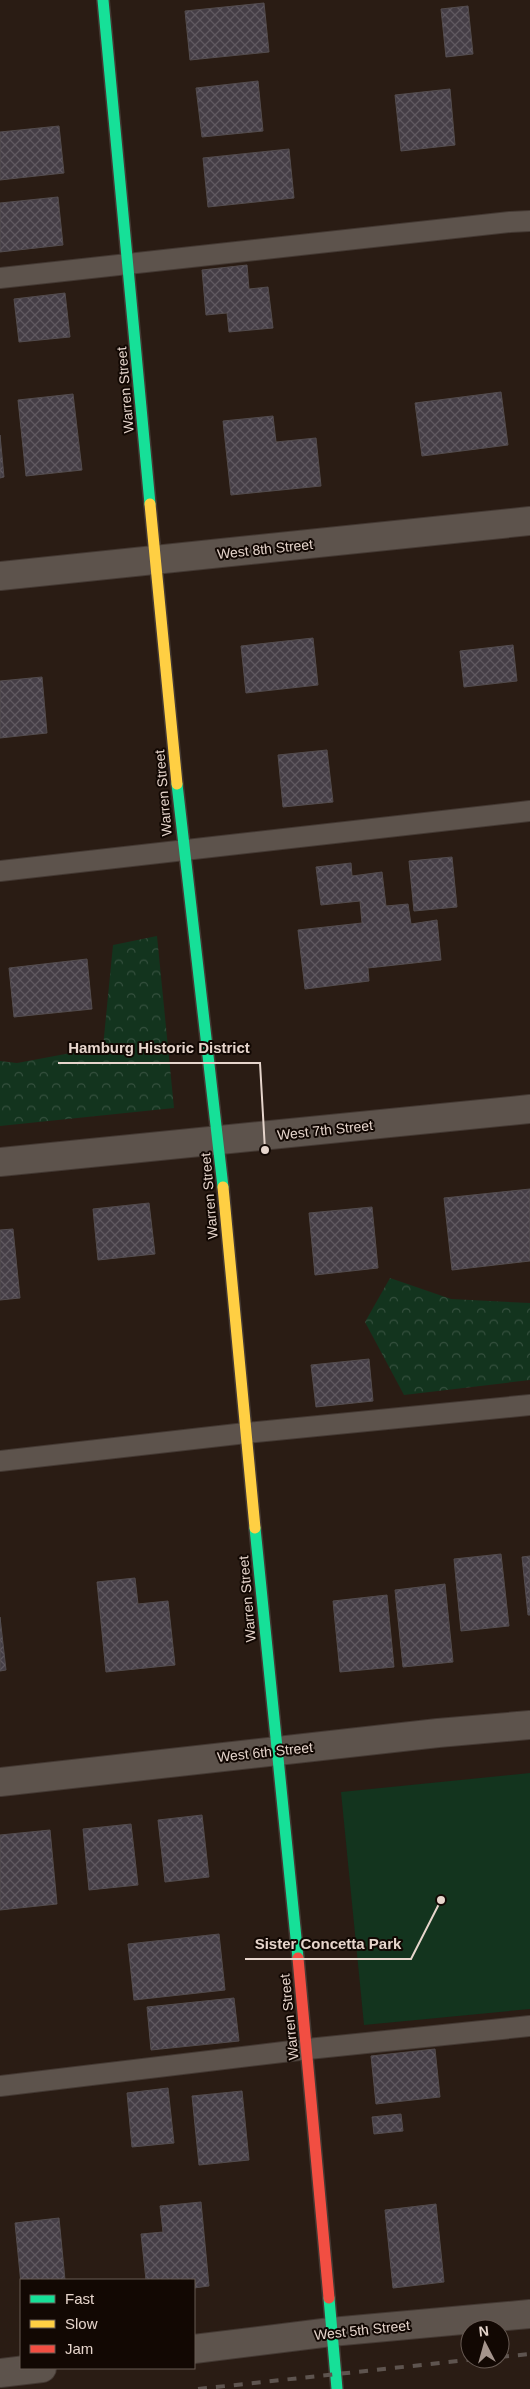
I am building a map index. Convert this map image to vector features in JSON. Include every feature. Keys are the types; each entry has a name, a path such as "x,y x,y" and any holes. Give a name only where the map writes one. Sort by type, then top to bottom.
{"street":[{"name":"Warren Street","path":"103,0 183,850 219,1141 276,1751 308,2049 331,2332 338,2389"},
{"name":"West 8th Street","path":"0,576 530,521"},
{"name":"West 7th Street","path":"0,1162 530,1109"},
{"name":"West 6th Street","path":"0,1782 530,1725"},
{"name":"West 5th Street","path":"195,2349 331,2332 530,2314"},
{"path":"0,2373 34,2369"}],"lane":[{"path":"0,278 500,223 530,222"},
{"path":"0,871 530,811"},
{"path":"0,1461 246,1433 530,1405"},
{"path":"0,2086 308,2049 530,2026"}],"green space":[{"path":"157,936 174,1108 0,1126 0,1061 17,1063 103,1047 113,945"},
{"path":"390,1278 451,1299 530,1303 530,1380 404,1395 365,1322"},
{"path":"530,1773 530,2009 364,2025 341,1792"}],"building":[{"path":"264,3 269,52 190,60 185,11"},
{"path":"468,6 473,54 446,57 441,9"},
{"path":"258,81 263,131 202,137 196,88"},
{"path":"450,89 455,145 401,151 395,95"},
{"path":"59,126 64,173 0,180 0,132"},
{"path":"289,149 294,198 208,207 203,158"},
{"path":"58,197 63,245 0,252 0,203"},
{"path":"247,265 249,289 268,287 273,328 229,332 227,313 206,315 202,270"},
{"path":"65,293 70,337 19,342 14,299"},
{"path":"501,392 508,445 422,456 415,403"},
{"path":"73,394 82,470 26,476 18,400"},
{"path":"273,416 276,442 316,438 321,486 231,495 223,421"},
{"path":"0,435 4,477 0,478"},
{"path":"313,638 318,685 246,693 241,646"},
{"path":"513,645 517,681 464,687 460,651"},
{"path":"42,677 47,733 0,738 0,681"},
{"path":"327,750 333,802 283,807 278,755"},
{"path":"452,857 457,907 414,911 409,861"},
{"path":"351,863 352,876 382,872 386,906 408,904 411,924 437,920 441,960 368,968 369,981 305,989 298,930 362,923 360,901 321,905 316,867"},
{"path":"87,959 92,1009 14,1017 9,968"},
{"path":"530,1189 530,1261 452,1270 444,1198"},
{"path":"149,1203 155,1254 98,1260 93,1209"},
{"path":"372,1207 378,1268 315,1275 309,1213"},
{"path":"13,1229 20,1298 0,1300 0,1230"},
{"path":"369,1359 373,1401 316,1407 311,1365"},
{"path":"501,1554 509,1626 461,1631 454,1559"},
{"path":"530,1556 530,1615 528,1615 522,1557"},
{"path":"135,1578 138,1604 168,1601 175,1665 106,1672 97,1582"},
{"path":"445,1584 453,1662 403,1667 395,1590"},
{"path":"387,1595 394,1667 340,1672 333,1601"},
{"path":"0,1617 6,1670 0,1671"},
{"path":"202,1815 209,1877 165,1882 158,1820"},
{"path":"131,1824 138,1885 89,1890 83,1829"},
{"path":"50,1830 57,1904 0,1910 0,1835"},
{"path":"219,1934 225,1990 134,2000 128,1944"},
{"path":"234,1998 239,2041 151,2050 147,2007"},
{"path":"435,2049 440,2097 376,2104 371,2056"},
{"path":"168,2088 174,2143 132,2147 127,2093"},
{"path":"242,2091 249,2160 199,2165 192,2096"},
{"path":"401,2114 403,2131 374,2134 372,2117"},
{"path":"201,2202 209,2286 195,2288 195,2279 146,2279 141,2234 163,2232 160,2206"},
{"path":"436,2204 444,2282 393,2288 385,2210"},
{"path":"59,2218 65,2279 21,2279 15,2223"}],"railway":[{"path":"510,2356 530,2354"},
{"path":"198,2389 460,2361"}],"traffic: fast":[{"path":"103,0 150,504"},
{"path":"177,784 223,1187"},
{"path":"255,1528 298,1958"},
{"path":"329,2298 337,2389"}],"traffic: slow":[{"path":"150,504 177,784"},
{"path":"223,1187 255,1528"}],"traffic: jam":[{"path":"298,1958 329,2298"}],"place":[{"name":"Hamburg Historic District","path":"265,1150"},
{"name":"Sister Concetta Park","path":"441,1900"}]}
